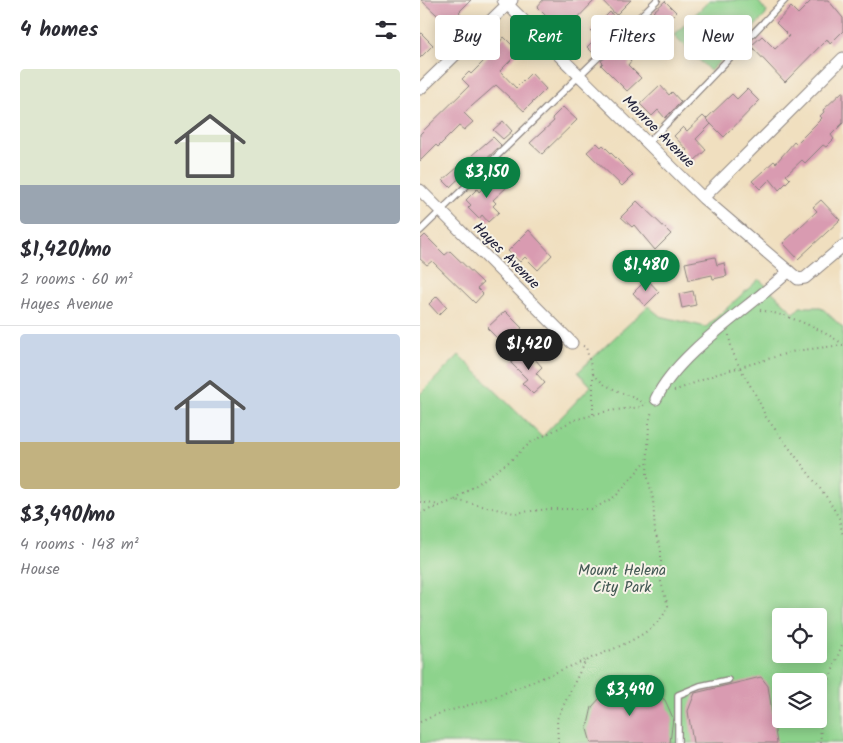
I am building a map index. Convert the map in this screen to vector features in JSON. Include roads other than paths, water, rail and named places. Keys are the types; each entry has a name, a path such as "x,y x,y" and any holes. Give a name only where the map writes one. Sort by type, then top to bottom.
{"street":[{"name":"Monroe Avenue","path":"508,1 579,75 703,198 793,275"},
{"path":"420,89 508,1"},
{"path":"703,198 843,58"},
{"name":"Hayes Avenue","path":"420,190 572,343"},
{"path":"651,401 664,382 685,360 727,324 793,275 805,278 843,246"}],"lane":[{"path":"420,231 657,0"},
{"path":"648,143 785,0"},
{"path":"678,743 678,696 700,686 728,680"}],"park label":[{"name":"Mount Helena City Park","path":"622,580"}]}
